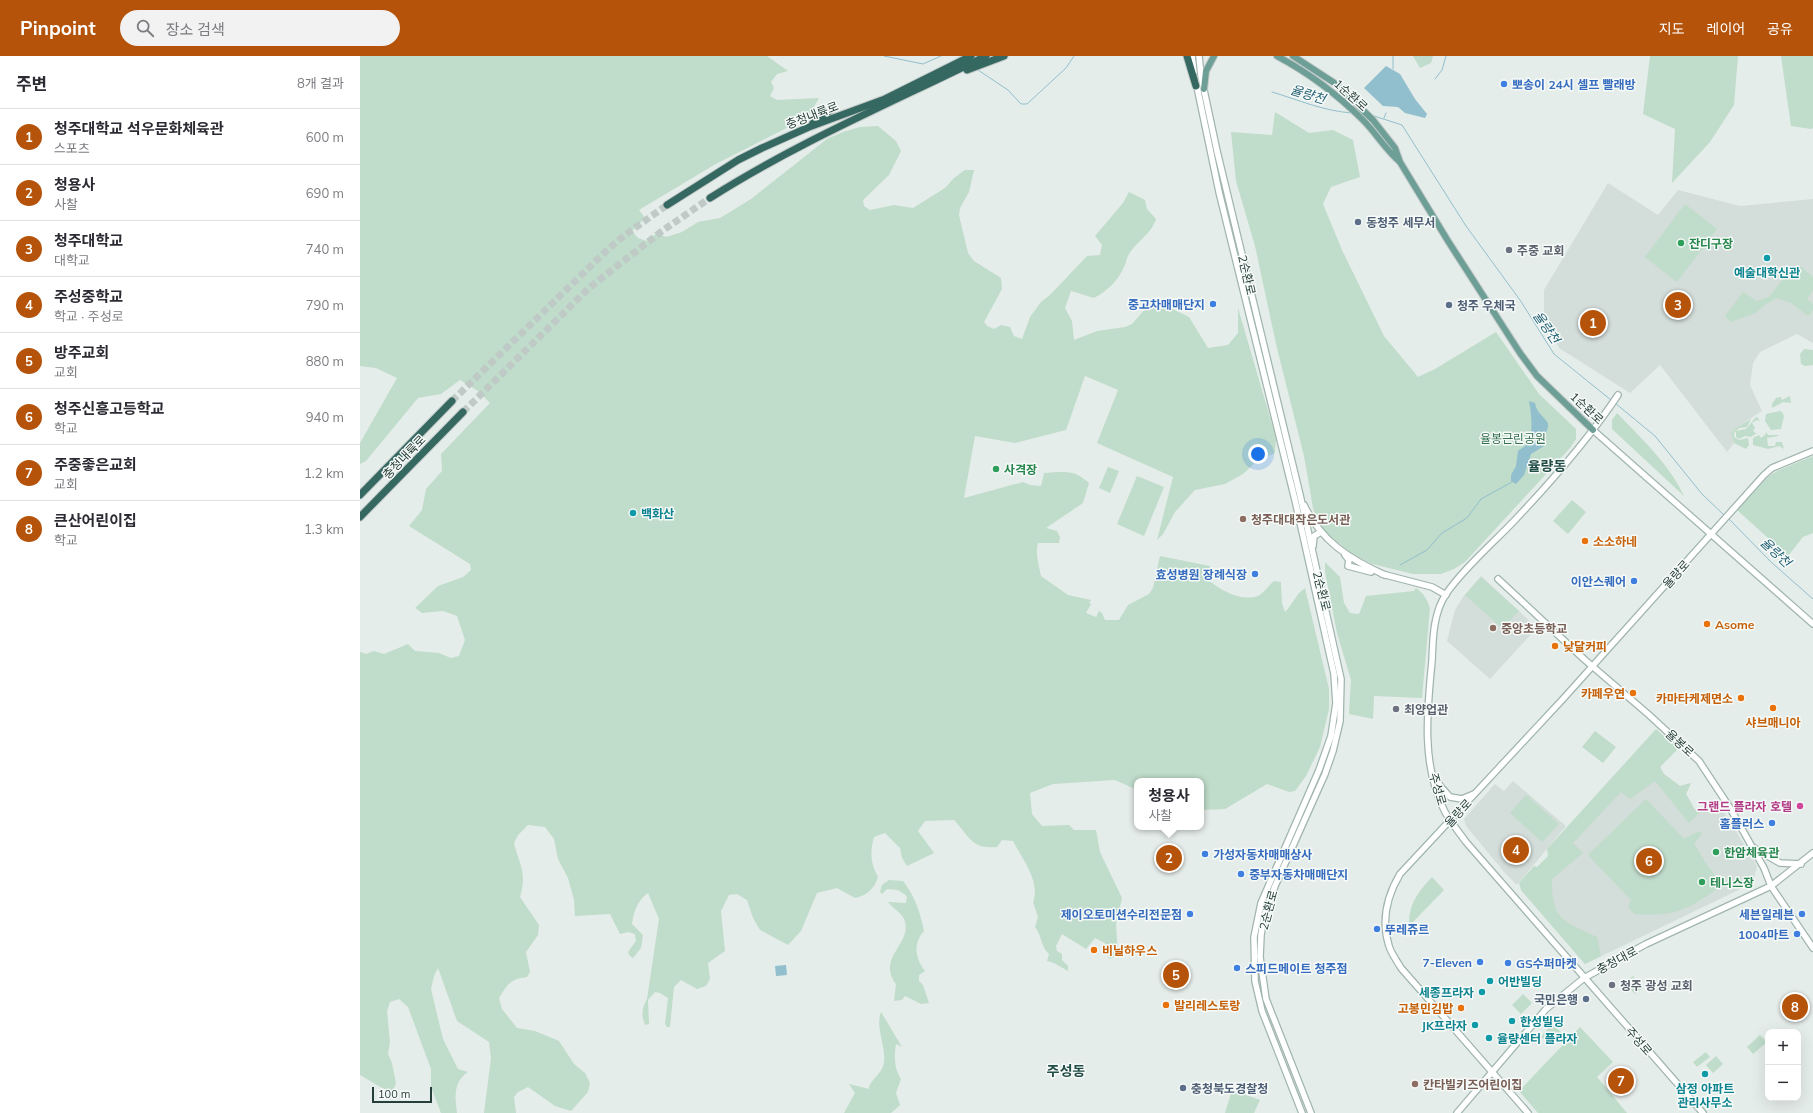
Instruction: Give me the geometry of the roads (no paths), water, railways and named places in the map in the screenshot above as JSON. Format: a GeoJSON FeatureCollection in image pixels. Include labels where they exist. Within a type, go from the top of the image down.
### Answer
{"type":"FeatureCollection","features":[{"type":"Feature","properties":{"kind":"highway","name":"충청내륙로"},"geometry":{"type":"LineString","coordinates":[[710,198],[751,172],[812,139],[926,82],[973,60],[986,56]]}},
{"type":"Feature","properties":{"kind":"highway"},"geometry":{"type":"LineString","coordinates":[[966,71],[973,60],[1004,56]]}},
{"type":"Feature","properties":{"kind":"highway"},"geometry":{"type":"LineString","coordinates":[[1187,56],[1196,86]]}},
{"type":"Feature","properties":{"kind":"highway","name":"충청내륙로"},"geometry":{"type":"LineString","coordinates":[[667,205],[738,160],[803,130],[926,82]]}},
{"type":"Feature","properties":{"kind":"highway"},"geometry":{"type":"LineString","coordinates":[[803,130],[831,110]]}},
{"type":"Feature","properties":{"kind":"highway","name":"충청내륙로"},"geometry":{"type":"LineString","coordinates":[[360,495],[452,401]]}},
{"type":"Feature","properties":{"kind":"highway","name":"충청내륙로"},"geometry":{"type":"LineString","coordinates":[[360,517],[463,412]]}},
{"type":"Feature","properties":{"kind":"main road"},"geometry":{"type":"LineString","coordinates":[[1204,89],[1206,71],[1214,56]]}},
{"type":"Feature","properties":{"kind":"main road","name":"1순환로"},"geometry":{"type":"LineString","coordinates":[[1277,56],[1317,80],[1349,106],[1370,128],[1389,153],[1400,162]]}},
{"type":"Feature","properties":{"kind":"main road","name":"1순환로"},"geometry":{"type":"LineString","coordinates":[[1293,56],[1331,81],[1363,109],[1380,129],[1395,148],[1400,162],[1448,241],[1520,353],[1537,376],[1593,430]]}},
{"type":"Feature","properties":{"kind":"street","name":"2순환로"},"geometry":{"type":"LineString","coordinates":[[1192,56],[1196,86],[1219,192],[1295,500],[1334,674],[1336,703],[1329,742],[1319,770],[1263,896],[1257,917],[1254,937],[1255,981],[1262,1011],[1302,1113]]}},
{"type":"Feature","properties":{"kind":"street","name":"2순환로"},"geometry":{"type":"LineString","coordinates":[[1199,56],[1204,89],[1300,495],[1339,667],[1341,686],[1340,721],[1337,740],[1325,774],[1266,907],[1260,957],[1266,999],[1310,1113]]}},
{"type":"Feature","properties":{"kind":"street","name":"주성로"},"geometry":{"type":"LineString","coordinates":[[1618,396],[1593,430],[1520,516],[1446,594],[1435,618],[1426,716],[1427,741],[1433,774],[1445,811],[1466,842],[1703,1113]]}},
{"type":"Feature","properties":{"kind":"street","name":"1순환로"},"geometry":{"type":"LineString","coordinates":[[1593,430],[1813,624]]}},
{"type":"Feature","properties":{"kind":"street","name":"율량로"},"geometry":{"type":"LineString","coordinates":[[1528,1113],[1401,968],[1389,947],[1386,931],[1386,913],[1390,894],[1398,878],[1476,794],[1764,475],[1772,468],[1813,451]]}},
{"type":"Feature","properties":{"kind":"street"},"geometry":{"type":"LineString","coordinates":[[1300,495],[1321,532],[1349,560],[1348,566],[1432,587],[1446,594]]}},
{"type":"Feature","properties":{"kind":"street"},"geometry":{"type":"LineString","coordinates":[[1312,550],[1314,536],[1321,532]]}},
{"type":"Feature","properties":{"kind":"street"},"geometry":{"type":"LineString","coordinates":[[1345,555],[1385,575]]}},
{"type":"Feature","properties":{"kind":"street","name":"율봉로"},"geometry":{"type":"LineString","coordinates":[[1498,579],[1592,666],[1699,761],[1764,868],[1771,886],[1813,948]]}},
{"type":"Feature","properties":{"kind":"street"},"geometry":{"type":"LineString","coordinates":[[1433,774],[1440,787],[1450,797],[1462,799],[1476,794]]}},
{"type":"Feature","properties":{"kind":"street"},"geometry":{"type":"LineString","coordinates":[[1751,846],[1760,853],[1780,863],[1802,864]]}},
{"type":"Feature","properties":{"kind":"street","name":"충청대로"},"geometry":{"type":"LineString","coordinates":[[1457,1112],[1546,1009],[1584,978],[1646,944],[1771,886],[1802,864],[1813,853]]}},
{"type":"Feature","properties":{"kind":"water"},"geometry":{"type":"Polygon","coordinates":[[[1386,66],[1400,74],[1415,99],[1427,114],[1425,118],[1405,113],[1398,107],[1383,106],[1364,88],[1386,66]]]}},
{"type":"Feature","properties":{"kind":"water"},"geometry":{"type":"Polygon","coordinates":[[[1529,401],[1535,403],[1537,410],[1547,422],[1548,427],[1544,439],[1544,446],[1531,454],[1524,475],[1516,484],[1511,481],[1511,475],[1516,466],[1518,451],[1526,446],[1531,433],[1532,422],[1529,401]]]}},
{"type":"Feature","properties":{"kind":"water"},"geometry":{"type":"Polygon","coordinates":[[[786,965],[787,975],[776,976],[775,966],[786,965]]]}},
{"type":"Feature","properties":{"kind":"waterway","name":"율량천"},"geometry":{"type":"LineString","coordinates":[[884,56],[923,64],[941,56]]}},
{"type":"Feature","properties":{"kind":"waterway","name":"율량천"},"geometry":{"type":"LineString","coordinates":[[978,70],[1008,90],[1021,104],[1027,104],[1066,68],[1074,56]]}},
{"type":"Feature","properties":{"kind":"waterway"},"geometry":{"type":"LineString","coordinates":[[1393,56],[1393,69]]}},
{"type":"Feature","properties":{"kind":"waterway"},"geometry":{"type":"LineString","coordinates":[[1435,79],[1442,70],[1446,56]]}},
{"type":"Feature","properties":{"kind":"waterway","name":"율량천"},"geometry":{"type":"LineString","coordinates":[[1272,92],[1321,108],[1352,113]]}},
{"type":"Feature","properties":{"kind":"waterway","name":"율량천"},"geometry":{"type":"LineString","coordinates":[[1384,118],[1386,113]]}},
{"type":"Feature","properties":{"kind":"waterway","name":"율량천"},"geometry":{"type":"LineString","coordinates":[[1371,115],[1402,125],[1466,226],[1520,300],[1554,354],[1611,400]]}},
{"type":"Feature","properties":{"kind":"waterway","name":"율량천"},"geometry":{"type":"LineString","coordinates":[[1615,403],[1655,436],[1702,494],[1724,515]]}},
{"type":"Feature","properties":{"kind":"waterway"},"geometry":{"type":"LineString","coordinates":[[1400,565],[1427,550],[1442,533],[1467,518],[1481,499],[1512,482]]}},
{"type":"Feature","properties":{"kind":"waterway","name":"율량천"},"geometry":{"type":"LineString","coordinates":[[1728,518],[1771,562],[1813,599]]}},
{"type":"Feature","properties":{"kind":"tunnel"},"geometry":{"type":"LineString","coordinates":[[463,412],[589,288],[662,231],[710,198]]}},
{"type":"Feature","properties":{"kind":"tunnel"},"geometry":{"type":"LineString","coordinates":[[452,401],[606,251],[625,235],[667,205]]}},
{"type":"Feature","properties":{"kind":"place","name":"뽀송이 24시 셀프 빨래방"},"geometry":{"type":"Point","coordinates":[1504,84]}},
{"type":"Feature","properties":{"kind":"place","name":"동청주 세무서"},"geometry":{"type":"Point","coordinates":[1358,222]}},
{"type":"Feature","properties":{"kind":"place","name":"잔디구장"},"geometry":{"type":"Point","coordinates":[1681,243]}},
{"type":"Feature","properties":{"kind":"place","name":"주중 교회"},"geometry":{"type":"Point","coordinates":[1509,250]}},
{"type":"Feature","properties":{"kind":"place","name":"예술대학신관"},"geometry":{"type":"Point","coordinates":[1767,258]}},
{"type":"Feature","properties":{"kind":"place","name":"중고차매매단지"},"geometry":{"type":"Point","coordinates":[1213,304]}},
{"type":"Feature","properties":{"kind":"place","name":"청주 우체국"},"geometry":{"type":"Point","coordinates":[1449,305]}},
{"type":"Feature","properties":{"kind":"place","name":"청주대학교"},"geometry":{"type":"Point","coordinates":[1678,305]}},
{"type":"Feature","properties":{"kind":"place","name":"청주대학교 석우문화체육관"},"geometry":{"type":"Point","coordinates":[1593,323]}},
{"type":"Feature","properties":{"kind":"place","name":"사격장"},"geometry":{"type":"Point","coordinates":[996,469]}},
{"type":"Feature","properties":{"kind":"place","name":"백화산"},"geometry":{"type":"Point","coordinates":[633,513]}},
{"type":"Feature","properties":{"kind":"place","name":"청주대대작은도서관"},"geometry":{"type":"Point","coordinates":[1243,519]}},
{"type":"Feature","properties":{"kind":"place","name":"소소하네"},"geometry":{"type":"Point","coordinates":[1585,541]}},
{"type":"Feature","properties":{"kind":"place","name":"효성병원 장례식장"},"geometry":{"type":"Point","coordinates":[1255,574]}},
{"type":"Feature","properties":{"kind":"place","name":"이안스퀘어"},"geometry":{"type":"Point","coordinates":[1634,581]}},
{"type":"Feature","properties":{"kind":"place","name":"Asome"},"geometry":{"type":"Point","coordinates":[1707,624]}},
{"type":"Feature","properties":{"kind":"place","name":"중앙초등학교"},"geometry":{"type":"Point","coordinates":[1493,628]}},
{"type":"Feature","properties":{"kind":"place","name":"낮달커피"},"geometry":{"type":"Point","coordinates":[1555,646]}},
{"type":"Feature","properties":{"kind":"place","name":"카페우연"},"geometry":{"type":"Point","coordinates":[1633,693]}},
{"type":"Feature","properties":{"kind":"place","name":"카마타케제면소"},"geometry":{"type":"Point","coordinates":[1741,698]}},
{"type":"Feature","properties":{"kind":"place","name":"샤브매니아"},"geometry":{"type":"Point","coordinates":[1773,708]}},
{"type":"Feature","properties":{"kind":"place","name":"최양업관"},"geometry":{"type":"Point","coordinates":[1396,709]}},
{"type":"Feature","properties":{"kind":"place","name":"그랜드 플라자 호텔"},"geometry":{"type":"Point","coordinates":[1800,806]}},
{"type":"Feature","properties":{"kind":"place","name":"홈플러스"},"geometry":{"type":"Point","coordinates":[1772,823]}},
{"type":"Feature","properties":{"kind":"place","name":"주성중학교"},"geometry":{"type":"Point","coordinates":[1516,850]}},
{"type":"Feature","properties":{"kind":"place","name":"한암체육관"},"geometry":{"type":"Point","coordinates":[1716,852]}},
{"type":"Feature","properties":{"kind":"place","name":"가성자동차매매상사"},"geometry":{"type":"Point","coordinates":[1205,854]}},
{"type":"Feature","properties":{"kind":"place","name":"청용사"},"geometry":{"type":"Point","coordinates":[1169,858]}},
{"type":"Feature","properties":{"kind":"place","name":"청주신흥고등학교"},"geometry":{"type":"Point","coordinates":[1649,861]}},
{"type":"Feature","properties":{"kind":"place","name":"중부자동차매매단지"},"geometry":{"type":"Point","coordinates":[1241,874]}},
{"type":"Feature","properties":{"kind":"place","name":"테니스장"},"geometry":{"type":"Point","coordinates":[1702,882]}},
{"type":"Feature","properties":{"kind":"place","name":"제이오토미션수리전문점"},"geometry":{"type":"Point","coordinates":[1190,914]}},
{"type":"Feature","properties":{"kind":"place","name":"세븐일레븐"},"geometry":{"type":"Point","coordinates":[1802,914]}},
{"type":"Feature","properties":{"kind":"place","name":"뚜레쥬르"},"geometry":{"type":"Point","coordinates":[1377,929]}},
{"type":"Feature","properties":{"kind":"place","name":"1004마트"},"geometry":{"type":"Point","coordinates":[1797,934]}},
{"type":"Feature","properties":{"kind":"place","name":"비닐하우스"},"geometry":{"type":"Point","coordinates":[1094,950]}},
{"type":"Feature","properties":{"kind":"place","name":"7-Eleven"},"geometry":{"type":"Point","coordinates":[1480,962]}},
{"type":"Feature","properties":{"kind":"place","name":"GS수퍼마켓"},"geometry":{"type":"Point","coordinates":[1508,963]}},
{"type":"Feature","properties":{"kind":"place","name":"스피드메이트 청주점"},"geometry":{"type":"Point","coordinates":[1237,968]}},
{"type":"Feature","properties":{"kind":"place","name":"방주교회"},"geometry":{"type":"Point","coordinates":[1176,975]}},
{"type":"Feature","properties":{"kind":"place","name":"어반빌딩"},"geometry":{"type":"Point","coordinates":[1490,981]}},
{"type":"Feature","properties":{"kind":"place","name":"청주 광성 교회"},"geometry":{"type":"Point","coordinates":[1612,985]}},
{"type":"Feature","properties":{"kind":"place","name":"세종프라자"},"geometry":{"type":"Point","coordinates":[1482,992]}},
{"type":"Feature","properties":{"kind":"place","name":"국민은행"},"geometry":{"type":"Point","coordinates":[1586,999]}},
{"type":"Feature","properties":{"kind":"place","name":"발리레스토랑"},"geometry":{"type":"Point","coordinates":[1166,1005]}},
{"type":"Feature","properties":{"kind":"place","name":"큰산어린이집"},"geometry":{"type":"Point","coordinates":[1795,1007]}},
{"type":"Feature","properties":{"kind":"place","name":"고봉민김밥"},"geometry":{"type":"Point","coordinates":[1461,1008]}},
{"type":"Feature","properties":{"kind":"place","name":"한성빌딩"},"geometry":{"type":"Point","coordinates":[1512,1021]}},
{"type":"Feature","properties":{"kind":"place","name":"JK프라자"},"geometry":{"type":"Point","coordinates":[1475,1025]}},
{"type":"Feature","properties":{"kind":"place","name":"율량센터 플라자"},"geometry":{"type":"Point","coordinates":[1489,1038]}},
{"type":"Feature","properties":{"kind":"place","name":"삼정 아파트 관리사무소"},"geometry":{"type":"Point","coordinates":[1705,1074]}},
{"type":"Feature","properties":{"kind":"place","name":"주중좋은교회"},"geometry":{"type":"Point","coordinates":[1621,1081]}},
{"type":"Feature","properties":{"kind":"place","name":"칸타빌키즈어린이집"},"geometry":{"type":"Point","coordinates":[1415,1084]}},
{"type":"Feature","properties":{"kind":"place","name":"충청북도경찰청"},"geometry":{"type":"Point","coordinates":[1183,1088]}},
{"type":"Feature","properties":{"kind":"district","name":"율량동"},"geometry":{"type":"Point","coordinates":[1547,466]}},
{"type":"Feature","properties":{"kind":"district","name":"주성동"},"geometry":{"type":"Point","coordinates":[1066,1071]}},
{"type":"Feature","properties":{"kind":"park label","name":"율봉근린공원"},"geometry":{"type":"Point","coordinates":[1513,438]}}]}
